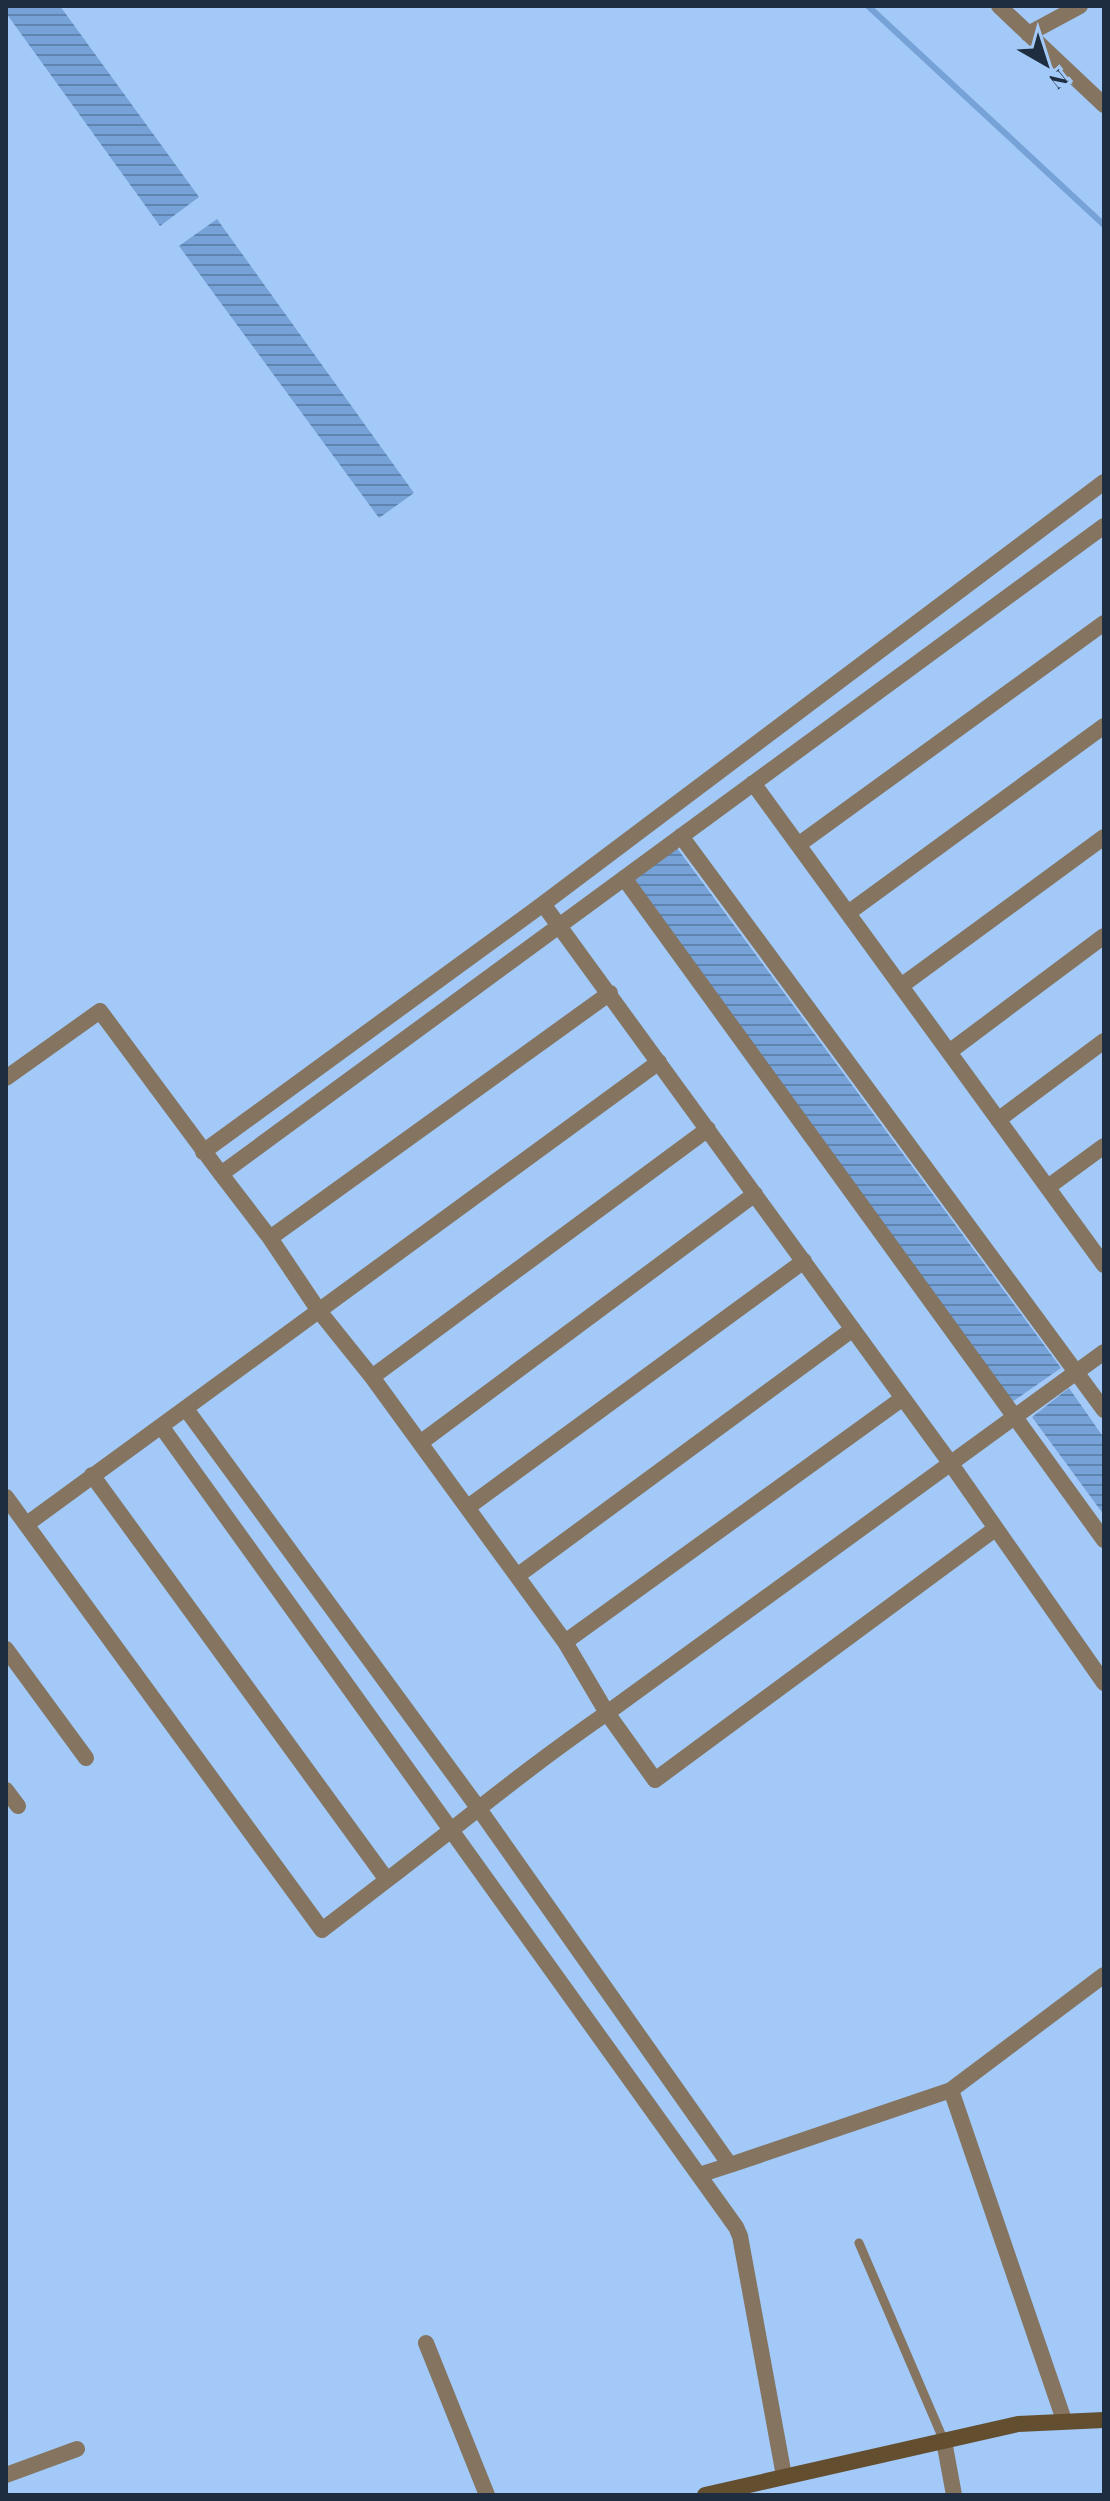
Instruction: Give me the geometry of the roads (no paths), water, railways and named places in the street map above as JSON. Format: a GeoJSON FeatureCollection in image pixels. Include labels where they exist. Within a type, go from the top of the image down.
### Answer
{"type":"FeatureCollection","features":[{"type":"Feature","properties":{"kind":"street"},"geometry":{"type":"LineString","coordinates":[[999,6],[1028,34],[1098,89],[1104,105]]}},
{"type":"Feature","properties":{"kind":"street"},"geometry":{"type":"LineString","coordinates":[[1028,34],[1080,6]]}},
{"type":"Feature","properties":{"kind":"street"},"geometry":{"type":"LineString","coordinates":[[203,1152],[543,904],[1104,482]]}},
{"type":"Feature","properties":{"kind":"street"},"geometry":{"type":"LineString","coordinates":[[221,1174],[1104,526]]}},
{"type":"Feature","properties":{"kind":"street"},"geometry":{"type":"LineString","coordinates":[[798,845],[1104,623]]}},
{"type":"Feature","properties":{"kind":"street"},"geometry":{"type":"LineString","coordinates":[[848,913],[1104,726]]}},
{"type":"Feature","properties":{"kind":"street"},"geometry":{"type":"LineString","coordinates":[[753,783],[998,1120],[1102,1257]]}},
{"type":"Feature","properties":{"kind":"street"},"geometry":{"type":"LineString","coordinates":[[681,836],[1104,1410]]}},
{"type":"Feature","properties":{"kind":"street"},"geometry":{"type":"LineString","coordinates":[[901,986],[1104,837]]}},
{"type":"Feature","properties":{"kind":"street"},"geometry":{"type":"LineString","coordinates":[[624,878],[1104,1540]]}},
{"type":"Feature","properties":{"kind":"street"},"geometry":{"type":"LineString","coordinates":[[543,904],[951,1464],[1104,1683]]}},
{"type":"Feature","properties":{"kind":"street"},"geometry":{"type":"LineString","coordinates":[[949,1052],[1104,936]]}},
{"type":"Feature","properties":{"kind":"street"},"geometry":{"type":"LineString","coordinates":[[270,1238],[610,993]]}},
{"type":"Feature","properties":{"kind":"street"},"geometry":{"type":"LineString","coordinates":[[6,1078],[100,1011],[270,1238],[319,1311],[468,1507],[565,1642],[607,1713],[655,1780],[995,1529]]}},
{"type":"Feature","properties":{"kind":"street"},"geometry":{"type":"LineString","coordinates":[[998,1120],[1104,1041]]}},
{"type":"Feature","properties":{"kind":"street"},"geometry":{"type":"LineString","coordinates":[[1059,1076],[1104,1048]]}},
{"type":"Feature","properties":{"kind":"street"},"geometry":{"type":"LineString","coordinates":[[27,1524],[659,1062]]}},
{"type":"Feature","properties":{"kind":"street"},"geometry":{"type":"LineString","coordinates":[[372,1377],[708,1129]]}},
{"type":"Feature","properties":{"kind":"street"},"geometry":{"type":"LineString","coordinates":[[1048,1187],[1104,1146]]}},
{"type":"Feature","properties":{"kind":"street"},"geometry":{"type":"LineString","coordinates":[[420,1443],[755,1194]]}},
{"type":"Feature","properties":{"kind":"street"},"geometry":{"type":"LineString","coordinates":[[468,1507],[804,1261]]}},
{"type":"Feature","properties":{"kind":"street"},"geometry":{"type":"LineString","coordinates":[[517,1576],[853,1329]]}},
{"type":"Feature","properties":{"kind":"street"},"geometry":{"type":"LineString","coordinates":[[6,1497],[322,1930],[453,1830],[538,1760],[1104,1352]]}},
{"type":"Feature","properties":{"kind":"street"},"geometry":{"type":"LineString","coordinates":[[565,1642],[903,1398]]}},
{"type":"Feature","properties":{"kind":"street"},"geometry":{"type":"LineString","coordinates":[[186,1409],[479,1809],[730,2165]]}},
{"type":"Feature","properties":{"kind":"street"},"geometry":{"type":"LineString","coordinates":[[161,1426],[453,1830],[740,2236],[784,2476]]}},
{"type":"Feature","properties":{"kind":"street"},"geometry":{"type":"LineString","coordinates":[[92,1475],[387,1880]]}},
{"type":"Feature","properties":{"kind":"street"},"geometry":{"type":"LineString","coordinates":[[6,1649],[86,1758]]}},
{"type":"Feature","properties":{"kind":"street"},"geometry":{"type":"LineString","coordinates":[[6,1790],[18,1806]]}},
{"type":"Feature","properties":{"kind":"street"},"geometry":{"type":"LineString","coordinates":[[699,2175],[951,2090],[1104,1975]]}},
{"type":"Feature","properties":{"kind":"street"},"geometry":{"type":"LineString","coordinates":[[951,2090],[1064,2420]]}},
{"type":"Feature","properties":{"kind":"street"},"geometry":{"type":"LineString","coordinates":[[426,2343],[487,2495]]}},
{"type":"Feature","properties":{"kind":"street"},"geometry":{"type":"LineString","coordinates":[[705,2495],[1018,2424],[1104,2420]]}},
{"type":"Feature","properties":{"kind":"street"},"geometry":{"type":"LineString","coordinates":[[944,2441],[954,2495]]}},
{"type":"Feature","properties":{"kind":"street"},"geometry":{"type":"LineString","coordinates":[[6,2475],[77,2449]]}},
{"type":"Feature","properties":{"kind":"lane"},"geometry":{"type":"LineString","coordinates":[[859,2243],[944,2441]]}},
{"type":"Feature","properties":{"kind":"water"},"geometry":{"type":"Polygon","coordinates":[[[10,6],[60,6],[199,197],[160,226],[6,13],[10,6]]]}},
{"type":"Feature","properties":{"kind":"water"},"geometry":{"type":"Polygon","coordinates":[[[217,219],[414,493],[379,518],[179,246],[217,219]]]}},
{"type":"Feature","properties":{"kind":"water"},"geometry":{"type":"Polygon","coordinates":[[[677,848],[1061,1368],[1012,1402],[634,879],[677,848]]]}},
{"type":"Feature","properties":{"kind":"water"},"geometry":{"type":"Polygon","coordinates":[[[1069,1388],[1104,1438],[1104,1515],[1032,1417],[1069,1388]]]}},
{"type":"Feature","properties":{"kind":"waterway"},"geometry":{"type":"LineString","coordinates":[[868,6],[1104,225]]}}]}
